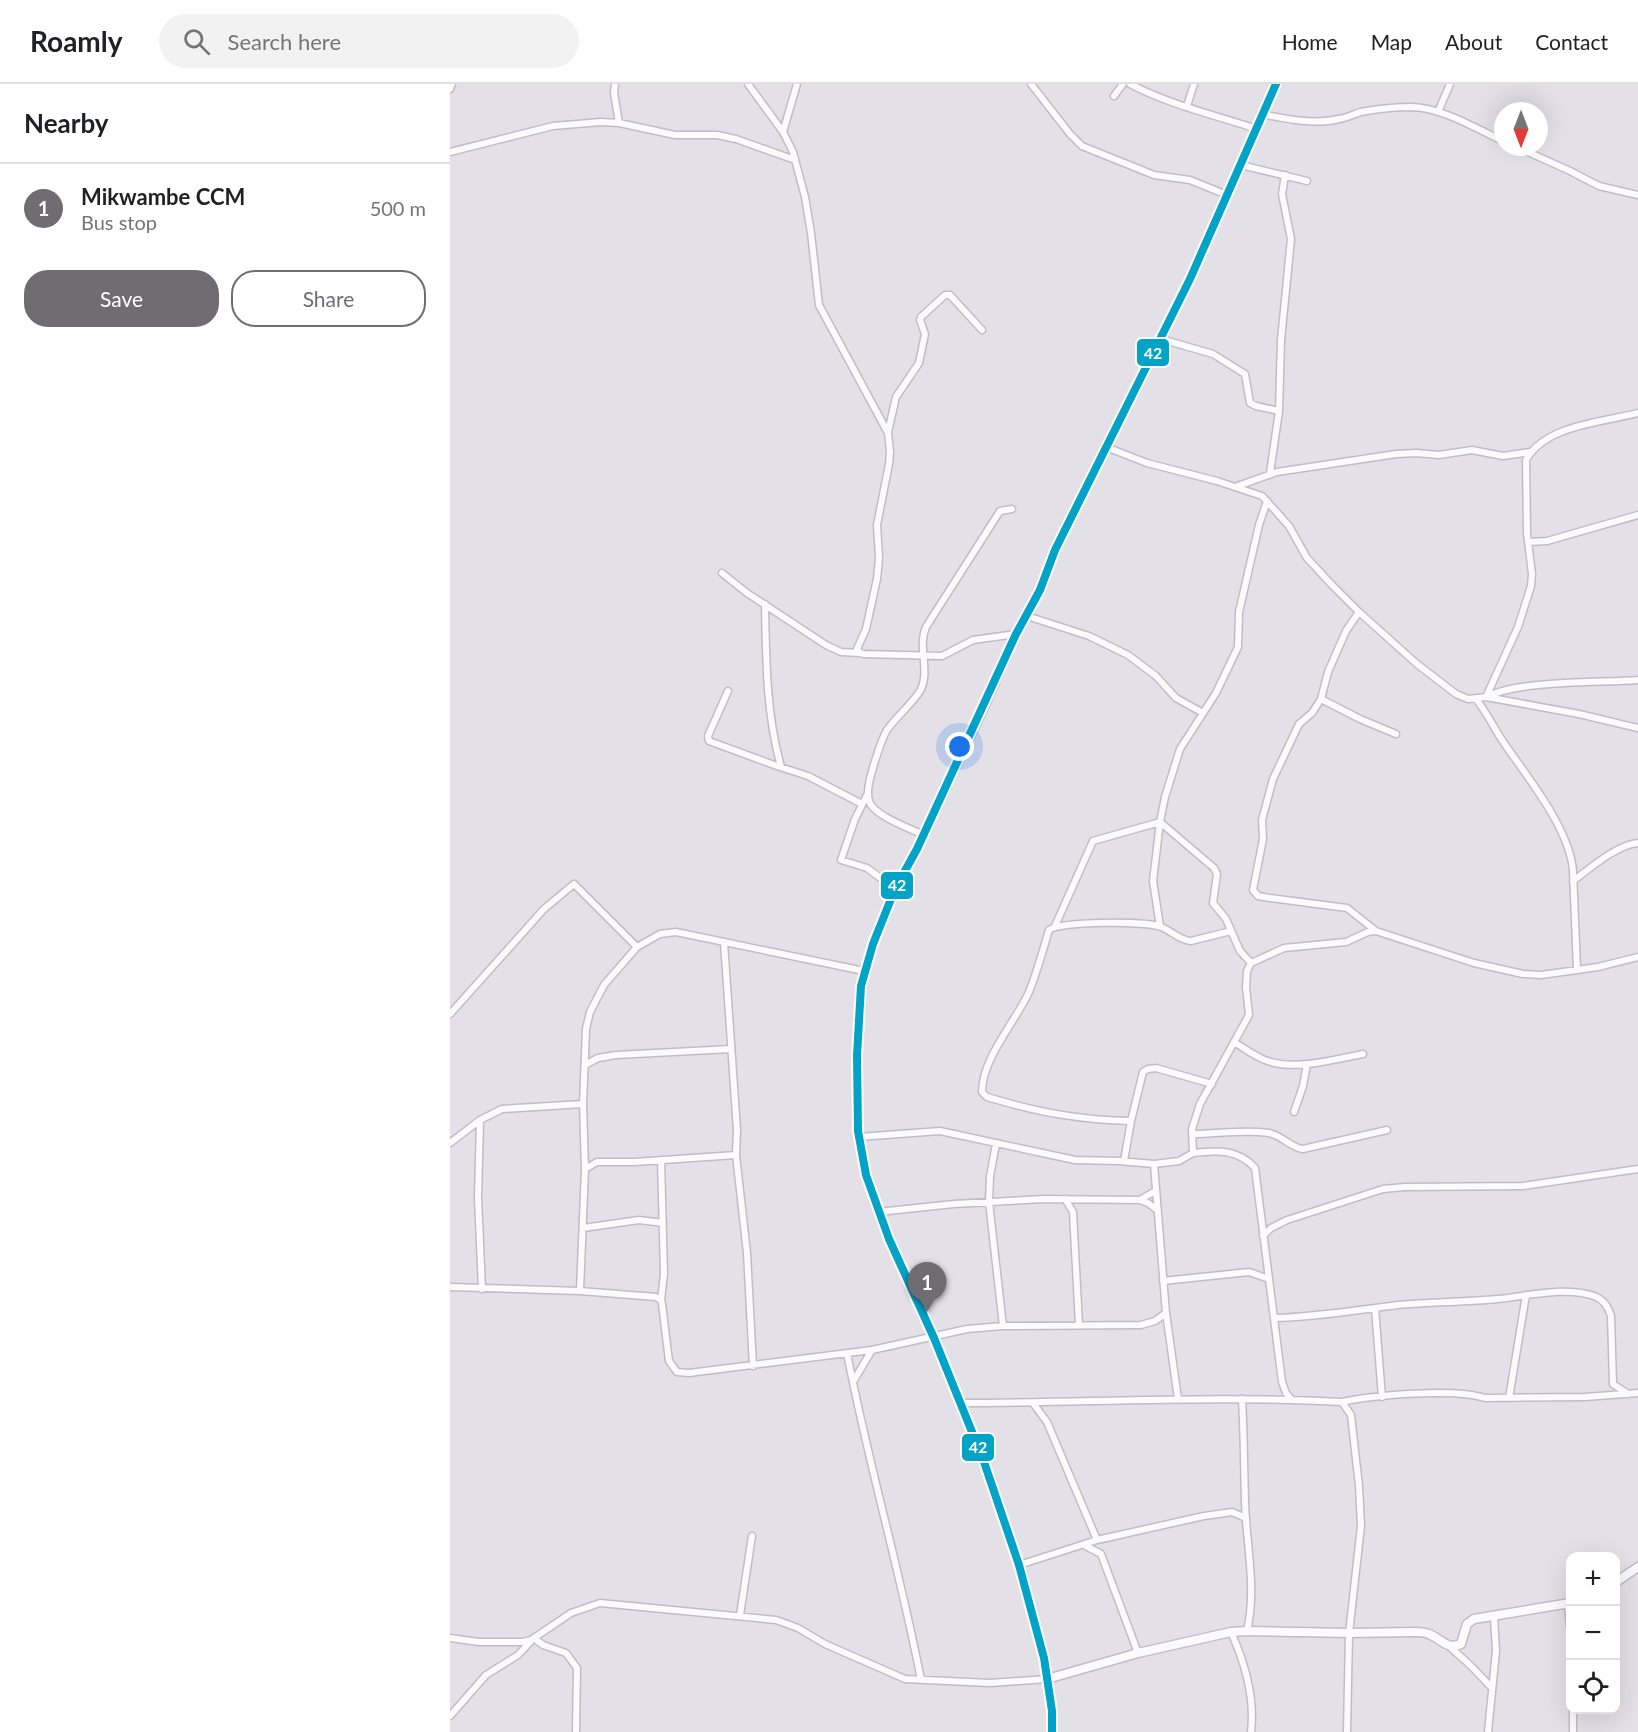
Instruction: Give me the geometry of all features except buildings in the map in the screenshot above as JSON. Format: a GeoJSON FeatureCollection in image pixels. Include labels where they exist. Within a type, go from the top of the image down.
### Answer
{"type":"FeatureCollection","features":[{"type":"Feature","properties":{"kind":"main road"},"geometry":{"type":"LineString","coordinates":[[1052,1732],[1052,1711],[1044,1658],[1019,1565],[983,1459],[878,1212],[866,1175],[859,1137],[858,1021],[864,971],[895,889],[984,708],[1055,550],[1161,339],[1276,84]]}},
{"type":"Feature","properties":{"kind":"main road"},"geometry":{"type":"LineString","coordinates":[[1620,1579],[1638,1568]]}},
{"type":"Feature","properties":{"kind":"main road"},"geometry":{"type":"LineString","coordinates":[[1047,1678],[1138,1653],[1247,1630],[1426,1633],[1449,1646],[1461,1644],[1467,1624],[1474,1619],[1566,1604]]}},
{"type":"Feature","properties":{"kind":"street"},"geometry":{"type":"LineString","coordinates":[[450,89],[452,84]]}},
{"type":"Feature","properties":{"kind":"street"},"geometry":{"type":"LineString","coordinates":[[615,84],[619,123]]}},
{"type":"Feature","properties":{"kind":"street"},"geometry":{"type":"LineString","coordinates":[[748,84],[783,132],[794,152],[811,232],[819,305],[888,433]]}},
{"type":"Feature","properties":{"kind":"street"},"geometry":{"type":"LineString","coordinates":[[783,132],[797,84]]}},
{"type":"Feature","properties":{"kind":"street"},"geometry":{"type":"LineString","coordinates":[[1031,84],[1070,135],[1082,146],[1154,175],[1190,180],[1227,195]]}},
{"type":"Feature","properties":{"kind":"street"},"geometry":{"type":"LineString","coordinates":[[1114,96],[1122,84]]}},
{"type":"Feature","properties":{"kind":"street"},"geometry":{"type":"LineString","coordinates":[[1130,84],[1143,91],[1257,129]]}},
{"type":"Feature","properties":{"kind":"street"},"geometry":{"type":"LineString","coordinates":[[1187,106],[1194,84]]}},
{"type":"Feature","properties":{"kind":"street"},"geometry":{"type":"LineString","coordinates":[[1438,112],[1450,84]]}},
{"type":"Feature","properties":{"kind":"street"},"geometry":{"type":"LineString","coordinates":[[1261,114],[1291,120],[1328,120],[1360,112],[1412,107],[1438,112],[1494,137]]}},
{"type":"Feature","properties":{"kind":"street"},"geometry":{"type":"LineString","coordinates":[[450,152],[553,126],[601,122],[619,123],[675,135],[717,135],[795,160]]}},
{"type":"Feature","properties":{"kind":"street"},"geometry":{"type":"LineString","coordinates":[[1537,156],[1599,186],[1638,195]]}},
{"type":"Feature","properties":{"kind":"street"},"geometry":{"type":"LineString","coordinates":[[1241,165],[1308,181]]}},
{"type":"Feature","properties":{"kind":"street"},"geometry":{"type":"LineString","coordinates":[[1270,473],[1279,411],[1281,340],[1291,239],[1282,194],[1285,175]]}},
{"type":"Feature","properties":{"kind":"street"},"geometry":{"type":"LineString","coordinates":[[860,653],[858,645],[866,629],[877,579],[879,558],[877,520],[889,464],[888,433],[896,397],[919,363],[926,334],[921,317],[945,295],[950,295],[982,330]]}},
{"type":"Feature","properties":{"kind":"street"},"geometry":{"type":"LineString","coordinates":[[1161,339],[1213,354],[1245,374],[1253,405],[1279,411]]}},
{"type":"Feature","properties":{"kind":"street"},"geometry":{"type":"LineString","coordinates":[[1235,487],[1270,473],[1396,454],[1439,455],[1472,450],[1503,456],[1530,452],[1567,429],[1638,413]]}},
{"type":"Feature","properties":{"kind":"street"},"geometry":{"type":"LineString","coordinates":[[1106,447],[1147,463],[1260,495],[1289,526],[1307,558],[1359,612],[1417,664],[1456,694],[1476,699],[1497,691],[1518,688],[1638,680]]}},
{"type":"Feature","properties":{"kind":"street"},"geometry":{"type":"LineString","coordinates":[[1486,697],[1518,627],[1532,586],[1525,466],[1530,452]]}},
{"type":"Feature","properties":{"kind":"street"},"geometry":{"type":"LineString","coordinates":[[1161,926],[1154,886],[1160,822],[1165,797],[1180,749],[1216,693],[1238,648],[1239,612],[1259,525],[1267,501]]}},
{"type":"Feature","properties":{"kind":"street"},"geometry":{"type":"LineString","coordinates":[[895,889],[867,868],[842,860],[867,793],[884,736],[921,687],[925,674],[922,656],[926,627],[1000,511],[1012,509]]}},
{"type":"Feature","properties":{"kind":"street"},"geometry":{"type":"LineString","coordinates":[[1528,542],[1547,541],[1638,514]]}},
{"type":"Feature","properties":{"kind":"street"},"geometry":{"type":"LineString","coordinates":[[722,573],[747,593],[826,645],[841,652],[887,656],[942,656],[973,640],[1016,634]]}},
{"type":"Feature","properties":{"kind":"street"},"geometry":{"type":"LineString","coordinates":[[765,604],[767,688],[781,767]]}},
{"type":"Feature","properties":{"kind":"street"},"geometry":{"type":"LineString","coordinates":[[1359,612],[1346,632],[1328,672],[1321,699],[1312,713],[1299,724],[1273,779],[1262,820],[1263,839],[1253,890],[1258,896],[1347,908],[1376,931],[1506,972],[1541,975],[1638,957]]}},
{"type":"Feature","properties":{"kind":"street"},"geometry":{"type":"LineString","coordinates":[[1027,616],[1089,636],[1128,655],[1156,676],[1176,698],[1203,713]]}},
{"type":"Feature","properties":{"kind":"street"},"geometry":{"type":"LineString","coordinates":[[728,691],[708,736],[710,741],[808,776],[862,804]]}},
{"type":"Feature","properties":{"kind":"street"},"geometry":{"type":"LineString","coordinates":[[1486,697],[1579,714],[1638,728]]}},
{"type":"Feature","properties":{"kind":"street"},"geometry":{"type":"LineString","coordinates":[[1321,699],[1396,734]]}},
{"type":"Feature","properties":{"kind":"street"},"geometry":{"type":"LineString","coordinates":[[1476,699],[1555,819],[1571,857],[1577,969]]}},
{"type":"Feature","properties":{"kind":"street"},"geometry":{"type":"LineString","coordinates":[[867,793],[871,804],[878,811],[923,835]]}},
{"type":"Feature","properties":{"kind":"street"},"geometry":{"type":"LineString","coordinates":[[1131,1121],[1090,1120],[1060,1116],[987,1097],[982,1092],[983,1083],[997,1046],[1028,993],[1049,930],[1054,926],[1093,841],[1160,822]]}},
{"type":"Feature","properties":{"kind":"street"},"geometry":{"type":"LineString","coordinates":[[1160,822],[1216,871],[1213,903],[1226,919],[1240,951],[1251,963]]}},
{"type":"Feature","properties":{"kind":"street"},"geometry":{"type":"LineString","coordinates":[[1573,881],[1605,858],[1631,844],[1638,843]]}},
{"type":"Feature","properties":{"kind":"street"},"geometry":{"type":"LineString","coordinates":[[450,1014],[544,909],[574,884],[637,948]]}},
{"type":"Feature","properties":{"kind":"street"},"geometry":{"type":"LineString","coordinates":[[1054,926],[1094,923],[1161,926],[1187,941],[1202,940],[1231,931]]}},
{"type":"Feature","properties":{"kind":"street"},"geometry":{"type":"LineString","coordinates":[[1193,1153],[1192,1134],[1200,1104],[1249,1016],[1246,987],[1247,970],[1251,963],[1284,948],[1346,942],[1368,932],[1376,931]]}},
{"type":"Feature","properties":{"kind":"street"},"geometry":{"type":"LineString","coordinates":[[580,1291],[585,1169],[583,1104],[586,1029],[590,1012],[604,986],[637,948],[660,934],[676,932],[864,971]]}},
{"type":"Feature","properties":{"kind":"street"},"geometry":{"type":"LineString","coordinates":[[724,942],[737,1130],[736,1155],[747,1253],[753,1366]]}},
{"type":"Feature","properties":{"kind":"street"},"geometry":{"type":"LineString","coordinates":[[1234,1042],[1273,1063],[1307,1064],[1363,1054]]}},
{"type":"Feature","properties":{"kind":"street"},"geometry":{"type":"LineString","coordinates":[[585,1065],[598,1058],[616,1055],[731,1049]]}},
{"type":"Feature","properties":{"kind":"street"},"geometry":{"type":"LineString","coordinates":[[1294,1113],[1304,1086],[1307,1064]]}},
{"type":"Feature","properties":{"kind":"street"},"geometry":{"type":"LineString","coordinates":[[1124,1161],[1143,1072],[1148,1069],[1162,1069],[1212,1084]]}},
{"type":"Feature","properties":{"kind":"street"},"geometry":{"type":"LineString","coordinates":[[450,1143],[480,1120],[502,1109],[583,1104]]}},
{"type":"Feature","properties":{"kind":"street"},"geometry":{"type":"LineString","coordinates":[[480,1120],[478,1198],[482,1288]]}},
{"type":"Feature","properties":{"kind":"street"},"geometry":{"type":"LineString","coordinates":[[1192,1134],[1233,1131],[1266,1133],[1280,1136],[1297,1148],[1303,1149],[1387,1130]]}},
{"type":"Feature","properties":{"kind":"street"},"geometry":{"type":"LineString","coordinates":[[859,1137],[940,1131],[1075,1160],[1154,1164],[1179,1161],[1193,1153],[1228,1151],[1250,1162],[1255,1168],[1282,1382],[1286,1394],[1291,1399]]}},
{"type":"Feature","properties":{"kind":"street"},"geometry":{"type":"LineString","coordinates":[[996,1144],[990,1176],[989,1202],[1003,1326]]}},
{"type":"Feature","properties":{"kind":"street"},"geometry":{"type":"LineString","coordinates":[[585,1153],[597,1162]]}},
{"type":"Feature","properties":{"kind":"street"},"geometry":{"type":"LineString","coordinates":[[585,1169],[597,1162],[736,1155]]}},
{"type":"Feature","properties":{"kind":"street"},"geometry":{"type":"LineString","coordinates":[[662,1160],[664,1274],[661,1300],[669,1361],[677,1372],[710,1371],[872,1350],[967,1329],[1003,1326],[1141,1325],[1155,1321],[1166,1313]]}},
{"type":"Feature","properties":{"kind":"street"},"geometry":{"type":"LineString","coordinates":[[1154,1164],[1166,1313],[1178,1399]]}},
{"type":"Feature","properties":{"kind":"street"},"geometry":{"type":"LineString","coordinates":[[1263,1236],[1271,1228],[1287,1220],[1383,1189],[1523,1186],[1638,1168]]}},
{"type":"Feature","properties":{"kind":"street"},"geometry":{"type":"LineString","coordinates":[[1140,1200],[1155,1191]]}},
{"type":"Feature","properties":{"kind":"street"},"geometry":{"type":"LineString","coordinates":[[878,1212],[989,1202],[1065,1199],[1140,1200],[1157,1210]]}},
{"type":"Feature","properties":{"kind":"street"},"geometry":{"type":"LineString","coordinates":[[1065,1199],[1073,1212],[1079,1325]]}},
{"type":"Feature","properties":{"kind":"street"},"geometry":{"type":"LineString","coordinates":[[583,1228],[639,1220],[663,1222]]}},
{"type":"Feature","properties":{"kind":"street"},"geometry":{"type":"LineString","coordinates":[[1255,1273],[1266,1259]]}},
{"type":"Feature","properties":{"kind":"street"},"geometry":{"type":"LineString","coordinates":[[1163,1281],[1255,1273],[1269,1279]]}},
{"type":"Feature","properties":{"kind":"street"},"geometry":{"type":"LineString","coordinates":[[450,1287],[580,1291],[642,1295],[661,1300]]}},
{"type":"Feature","properties":{"kind":"street"},"geometry":{"type":"LineString","coordinates":[[1275,1318],[1572,1292],[1595,1297],[1606,1304],[1611,1316],[1613,1384],[1628,1394]]}},
{"type":"Feature","properties":{"kind":"street"},"geometry":{"type":"LineString","coordinates":[[1509,1398],[1526,1295]]}},
{"type":"Feature","properties":{"kind":"street"},"geometry":{"type":"LineString","coordinates":[[1375,1308],[1382,1397]]}},
{"type":"Feature","properties":{"kind":"street"},"geometry":{"type":"LineString","coordinates":[[853,1382],[872,1350]]}},
{"type":"Feature","properties":{"kind":"street"},"geometry":{"type":"LineString","coordinates":[[847,1353],[921,1680]]}},
{"type":"Feature","properties":{"kind":"street"},"geometry":{"type":"LineString","coordinates":[[959,1403],[1178,1399],[1291,1399],[1342,1402],[1364,1398],[1455,1394],[1509,1398],[1585,1397],[1638,1393]]}},
{"type":"Feature","properties":{"kind":"street"},"geometry":{"type":"LineString","coordinates":[[1242,1399],[1251,1609],[1247,1630]]}},
{"type":"Feature","properties":{"kind":"street"},"geometry":{"type":"LineString","coordinates":[[1342,1402],[1351,1416],[1361,1526],[1349,1633],[1347,1732]]}},
{"type":"Feature","properties":{"kind":"street"},"geometry":{"type":"LineString","coordinates":[[1033,1403],[1047,1422],[1097,1540]]}},
{"type":"Feature","properties":{"kind":"street"},"geometry":{"type":"LineString","coordinates":[[1019,1565],[1097,1540],[1232,1512],[1245,1502]]}},
{"type":"Feature","properties":{"kind":"street"},"geometry":{"type":"LineString","coordinates":[[1232,1512],[1246,1518]]}},
{"type":"Feature","properties":{"kind":"street"},"geometry":{"type":"LineString","coordinates":[[740,1615],[752,1536]]}},
{"type":"Feature","properties":{"kind":"street"},"geometry":{"type":"LineString","coordinates":[[1084,1545],[1101,1554],[1138,1653]]}},
{"type":"Feature","properties":{"kind":"street"},"geometry":{"type":"LineString","coordinates":[[450,1716],[486,1675],[518,1655],[533,1640],[571,1613],[600,1603],[653,1610],[740,1615],[776,1620],[798,1628],[825,1644],[905,1679],[990,1683],[1047,1678]]}},
{"type":"Feature","properties":{"kind":"street"},"geometry":{"type":"LineString","coordinates":[[1488,1732],[1496,1641],[1494,1616]]}},
{"type":"Feature","properties":{"kind":"street"},"geometry":{"type":"LineString","coordinates":[[1231,1632],[1239,1651],[1251,1698],[1253,1717],[1251,1732]]}},
{"type":"Feature","properties":{"kind":"street"},"geometry":{"type":"LineString","coordinates":[[450,1638],[479,1642],[533,1640],[566,1653],[578,1668],[576,1732]]}},
{"type":"Feature","properties":{"kind":"street"},"geometry":{"type":"LineString","coordinates":[[1449,1646],[1491,1688]]}},
{"type":"Feature","properties":{"kind":"street"},"geometry":{"type":"LineString","coordinates":[[1573,1714],[1573,1732]]}},
{"type":"Feature","properties":{"kind":"transit line","name":"42"},"geometry":{"type":"LineString","coordinates":[[1052,1732],[1052,1711],[1044,1658],[1019,1565],[983,1459],[934,1338],[889,1239],[866,1175],[858,1131],[857,1056],[861,986],[873,944],[895,889],[917,849],[1016,634],[1040,590],[1055,550],[1190,279],[1276,84]]}},
{"type":"Feature","properties":{"kind":"place","name":"Mikwambe CCM"},"geometry":{"type":"Point","coordinates":[927,1312]}}]}
